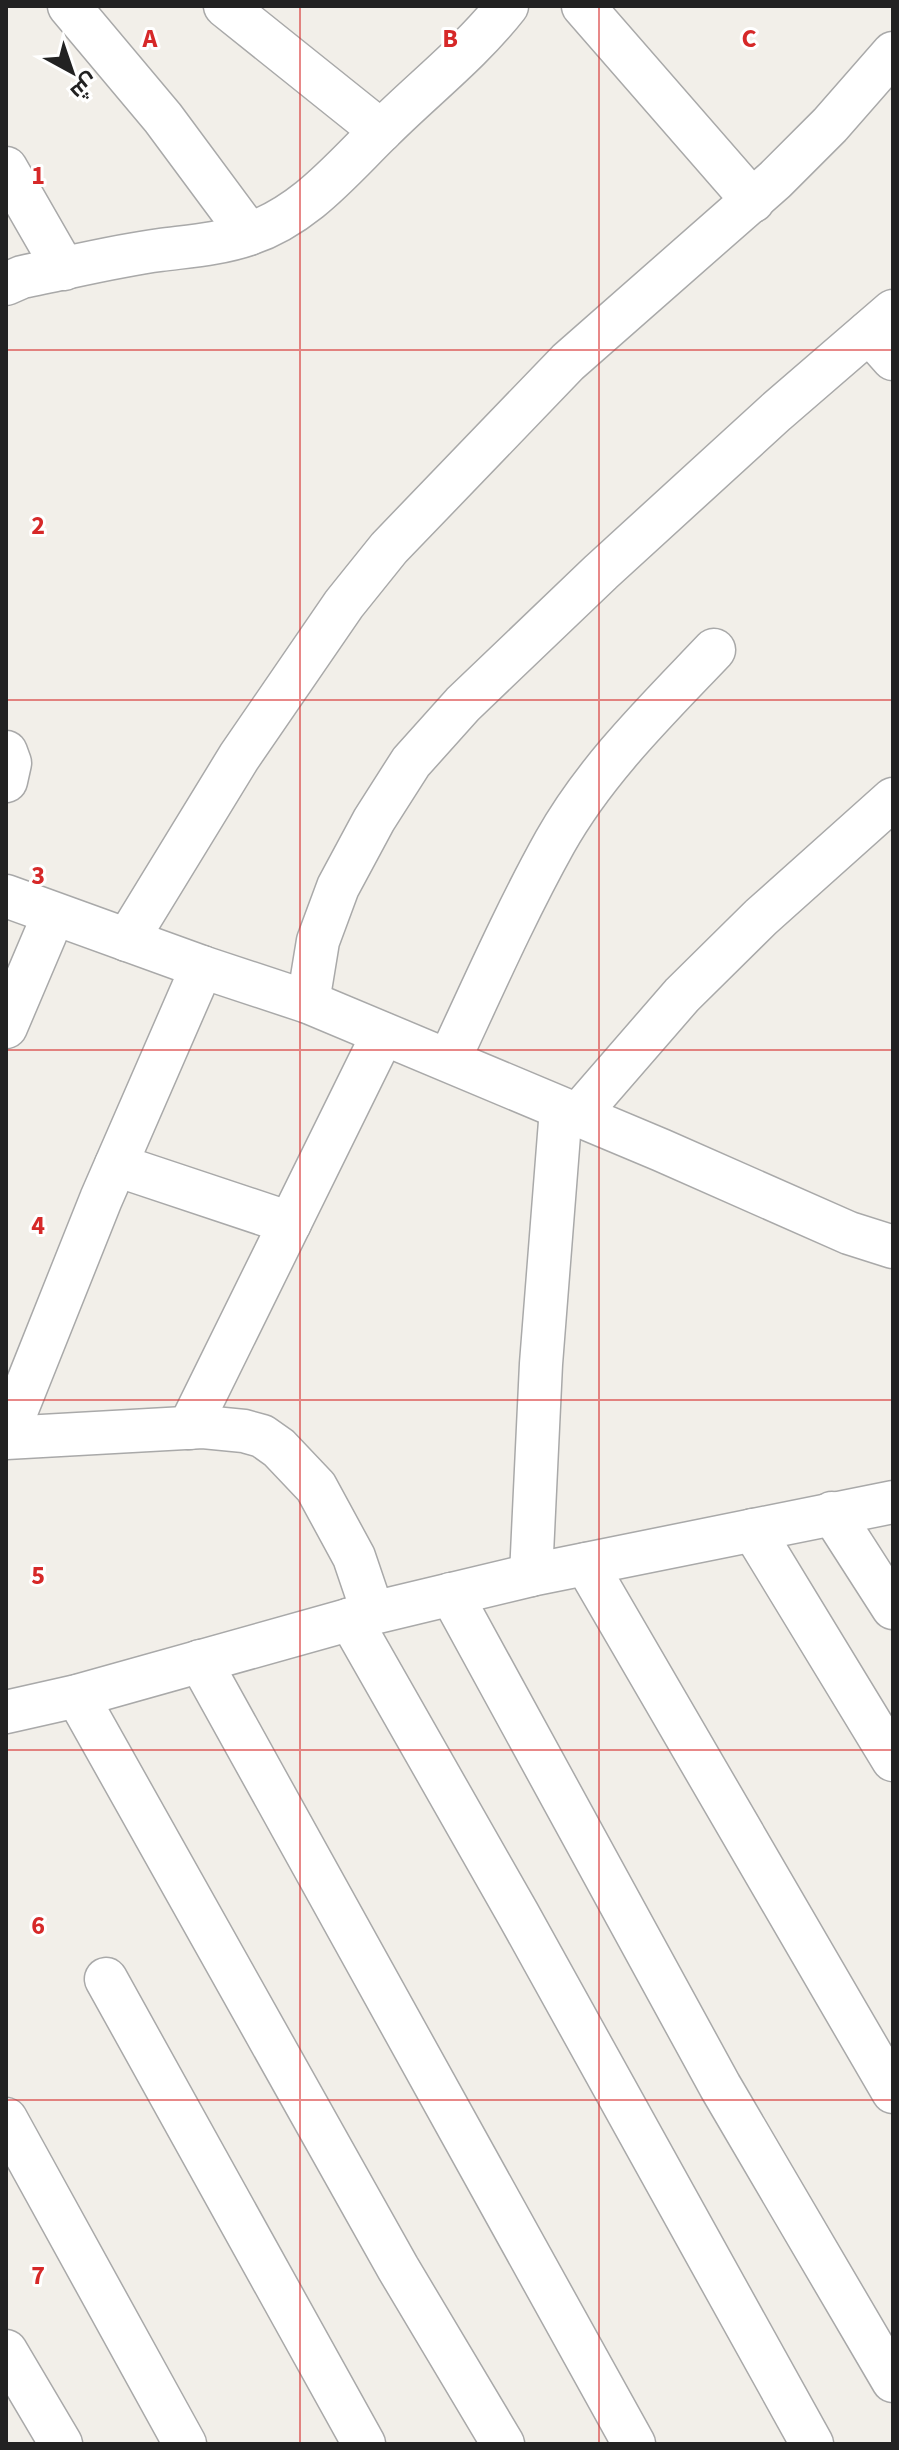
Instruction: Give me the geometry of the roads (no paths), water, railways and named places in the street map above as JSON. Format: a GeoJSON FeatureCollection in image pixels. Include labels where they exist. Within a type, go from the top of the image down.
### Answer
{"type":"FeatureCollection","features":[{"type":"Feature","properties":{"kind":"street"},"geometry":{"type":"LineString","coordinates":[[69,6],[163,118],[249,234]]}},
{"type":"Feature","properties":{"kind":"street"},"geometry":{"type":"LineString","coordinates":[[225,6],[381,131]]}},
{"type":"Feature","properties":{"kind":"street"},"geometry":{"type":"LineString","coordinates":[[6,284],[22,277],[158,250],[208,245],[249,234],[284,219],[324,188],[462,55],[507,6]]}},
{"type":"Feature","properties":{"kind":"street"},"geometry":{"type":"LineString","coordinates":[[583,6],[753,201]]}},
{"type":"Feature","properties":{"kind":"street"},"geometry":{"type":"LineString","coordinates":[[127,940],[239,757],[344,604],[389,548],[568,362],[753,201],[830,125],[893,53]]}},
{"type":"Feature","properties":{"kind":"street"},"geometry":{"type":"LineString","coordinates":[[6,168],[64,269]]}},
{"type":"Feature","properties":{"kind":"street"},"geometry":{"type":"LineString","coordinates":[[308,1002],[318,941],[338,887],[374,820],[411,762],[463,704],[601,572],[885,334]]}},
{"type":"Feature","properties":{"kind":"street"},"geometry":{"type":"LineString","coordinates":[[449,1060],[556,840],[635,732],[714,650]]}},
{"type":"Feature","properties":{"kind":"street"},"geometry":{"type":"LineString","coordinates":[[6,752],[10,763],[6,781]]}},
{"type":"Feature","properties":{"kind":"street"},"geometry":{"type":"LineString","coordinates":[[531,1575],[541,1364],[569,1113],[761,917],[893,799]]}},
{"type":"Feature","properties":{"kind":"street"},"geometry":{"type":"LineString","coordinates":[[6,896],[308,1002],[661,1150],[849,1233],[888,1235]]}},
{"type":"Feature","properties":{"kind":"street"},"geometry":{"type":"LineString","coordinates":[[6,1027],[54,914]]}},
{"type":"Feature","properties":{"kind":"street"},"geometry":{"type":"LineString","coordinates":[[202,967],[116,1165],[6,1438],[189,1428],[244,1431],[262,1436],[279,1448],[316,1487],[354,1557],[361,1616],[518,1914],[812,2444]]}},
{"type":"Feature","properties":{"kind":"street"},"geometry":{"type":"LineString","coordinates":[[189,1428],[383,1034]]}},
{"type":"Feature","properties":{"kind":"street"},"geometry":{"type":"LineString","coordinates":[[116,1165],[290,1223]]}},
{"type":"Feature","properties":{"kind":"street"},"geometry":{"type":"LineString","coordinates":[[6,1712],[77,1696],[361,1616],[531,1575],[893,1502]]}},
{"type":"Feature","properties":{"kind":"street"},"geometry":{"type":"LineString","coordinates":[[832,1513],[893,1608]]}},
{"type":"Feature","properties":{"kind":"street"},"geometry":{"type":"LineString","coordinates":[[753,1530],[893,1760]]}},
{"type":"Feature","properties":{"kind":"street"},"geometry":{"type":"LineString","coordinates":[[586,1564],[893,2092]]}},
{"type":"Feature","properties":{"kind":"street"},"geometry":{"type":"LineString","coordinates":[[451,1594],[720,2086],[893,2381]]}},
{"type":"Feature","properties":{"kind":"street"},"geometry":{"type":"LineString","coordinates":[[200,1661],[634,2444]]}},
{"type":"Feature","properties":{"kind":"street"},"geometry":{"type":"LineString","coordinates":[[77,1696],[398,2268],[503,2444]]}},
{"type":"Feature","properties":{"kind":"street"},"geometry":{"type":"LineString","coordinates":[[106,1979],[364,2444]]}},
{"type":"Feature","properties":{"kind":"street"},"geometry":{"type":"LineString","coordinates":[[6,2119],[185,2444]]}},
{"type":"Feature","properties":{"kind":"street"},"geometry":{"type":"LineString","coordinates":[[6,2351],[61,2444]]}}]}
